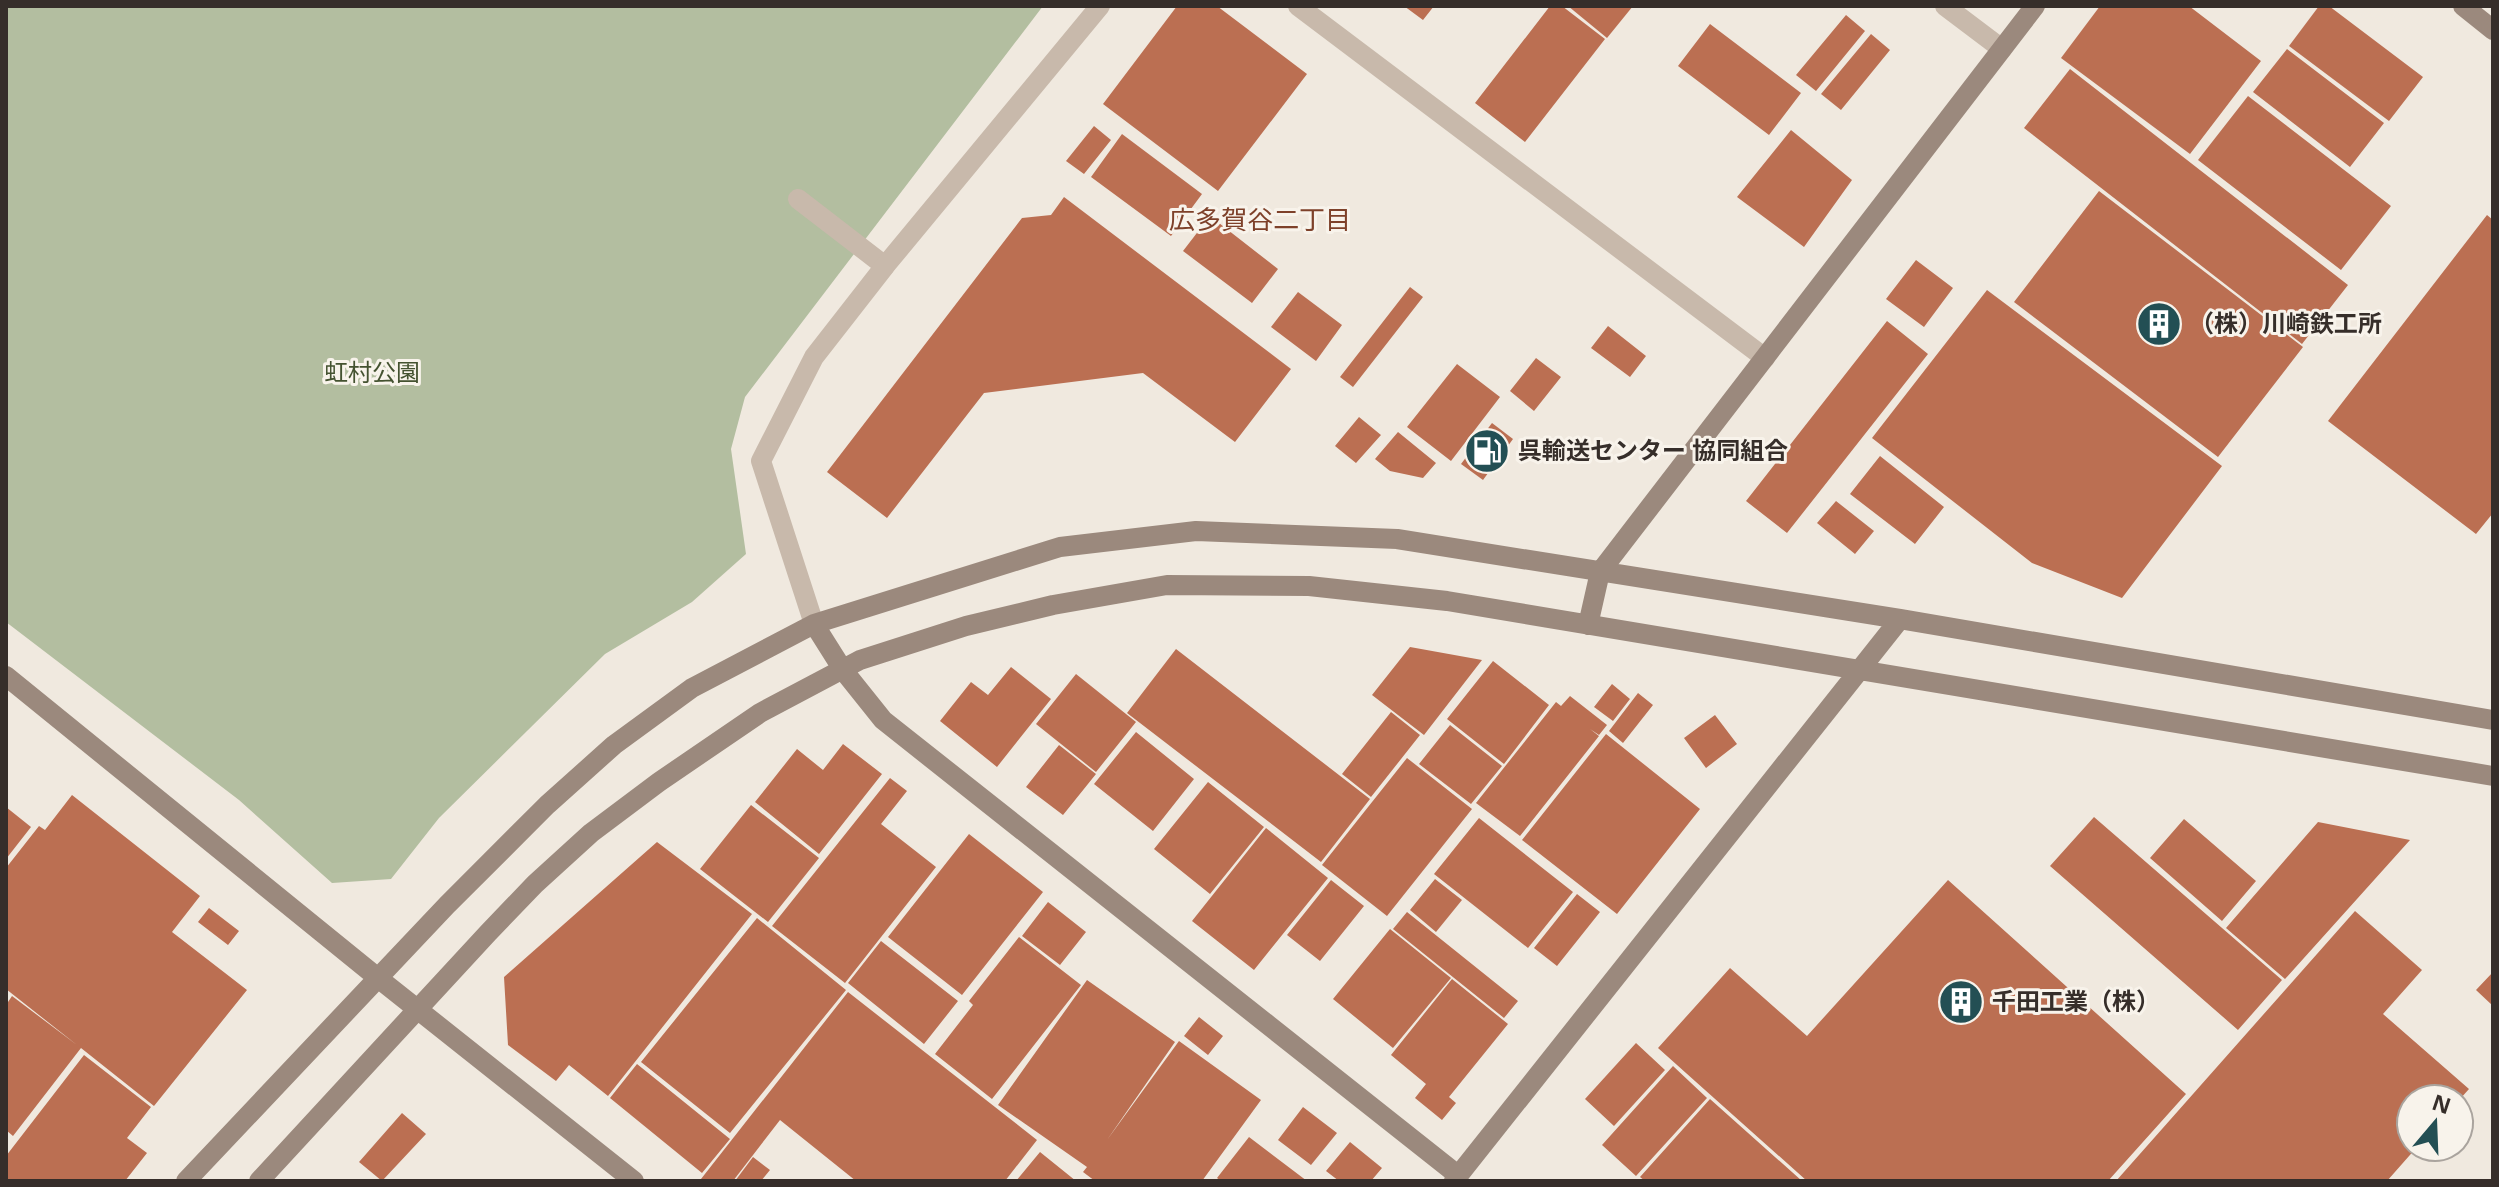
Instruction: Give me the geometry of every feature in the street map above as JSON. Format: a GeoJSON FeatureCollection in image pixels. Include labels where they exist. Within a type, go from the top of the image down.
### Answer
{"type":"FeatureCollection","features":[{"type":"Feature","properties":{"kind":"street"},"geometry":{"type":"LineString","coordinates":[[1100,6],[885,266],[814,357],[761,461],[814,624],[843,670],[883,720],[1456,1178],[1900,619]]}},
{"type":"Feature","properties":{"kind":"street"},"geometry":{"type":"LineString","coordinates":[[1298,6],[1765,358]]}},
{"type":"Feature","properties":{"kind":"street"},"geometry":{"type":"LineString","coordinates":[[1945,6],[2002,49]]}},
{"type":"Feature","properties":{"kind":"street"},"geometry":{"type":"LineString","coordinates":[[1588,625],[1600,572],[2035,6]]}},
{"type":"Feature","properties":{"kind":"street"},"geometry":{"type":"LineString","coordinates":[[2463,6],[2493,30]]}},
{"type":"Feature","properties":{"kind":"street"},"geometry":{"type":"LineString","coordinates":[[798,199],[885,266]]}},
{"type":"Feature","properties":{"kind":"street"},"geometry":{"type":"LineString","coordinates":[[186,1181],[547,805],[614,745],[692,688],[814,624],[1060,547],[1196,531],[1397,539],[1900,619],[2493,720]]}},
{"type":"Feature","properties":{"kind":"street"},"geometry":{"type":"LineString","coordinates":[[259,1181],[535,884],[591,833],[659,782],[760,713],[860,660],[966,626],[1053,605],[1167,585],[1309,586],[1447,601],[2493,776]]}},
{"type":"Feature","properties":{"kind":"street"},"geometry":{"type":"LineString","coordinates":[[6,676],[634,1181]]}},
{"type":"Feature","properties":{"kind":"green space","name":"虹村公園"},"geometry":{"type":"Polygon","coordinates":[[[6,6],[1043,6],[745,397],[731,449],[746,554],[692,602],[605,654],[439,818],[391,879],[332,883],[239,800],[6,622],[6,6]]]}},
{"type":"Feature","properties":{"kind":"building"},"geometry":{"type":"Polygon","coordinates":[[[1177,6],[1217,6],[1307,74],[1218,191],[1103,104],[1177,6]]]}},
{"type":"Feature","properties":{"kind":"building"},"geometry":{"type":"Polygon","coordinates":[[[1404,6],[1434,6],[1423,20],[1404,6]]]}},
{"type":"Feature","properties":{"kind":"building"},"geometry":{"type":"Polygon","coordinates":[[[1550,6],[1562,6],[1605,39],[1525,142],[1475,103],[1550,6]]]}},
{"type":"Feature","properties":{"kind":"building"},"geometry":{"type":"Polygon","coordinates":[[[1568,6],[1633,6],[1607,38],[1568,6]]]}},
{"type":"Feature","properties":{"kind":"building"},"geometry":{"type":"Polygon","coordinates":[[[2100,6],[2189,6],[2261,61],[2190,154],[2061,58],[2100,6]]]}},
{"type":"Feature","properties":{"kind":"building"},"geometry":{"type":"Polygon","coordinates":[[[2319,6],[2329,6],[2423,77],[2389,121],[2289,46],[2319,6]]]}},
{"type":"Feature","properties":{"kind":"building"},"geometry":{"type":"Polygon","coordinates":[[[1846,15],[1865,31],[1816,91],[1796,75],[1846,15]]]}},
{"type":"Feature","properties":{"kind":"building"},"geometry":{"type":"Polygon","coordinates":[[[1710,24],[1801,93],[1769,135],[1678,66],[1710,24]]]}},
{"type":"Feature","properties":{"kind":"building"},"geometry":{"type":"Polygon","coordinates":[[[1871,34],[1890,50],[1841,110],[1821,94],[1871,34]]]}},
{"type":"Feature","properties":{"kind":"building"},"geometry":{"type":"Polygon","coordinates":[[[2287,49],[2384,123],[2350,167],[2253,92],[2287,49]]]}},
{"type":"Feature","properties":{"kind":"building","name":"（株）川崎鉄工所"},"geometry":{"type":"Polygon","coordinates":[[[2070,69],[2348,285],[2302,344],[2024,128],[2070,69]]]}},
{"type":"Feature","properties":{"kind":"building"},"geometry":{"type":"Polygon","coordinates":[[[2248,96],[2391,206],[2341,270],[2198,160],[2248,96]]]}},
{"type":"Feature","properties":{"kind":"building"},"geometry":{"type":"Polygon","coordinates":[[[1094,126],[1111,140],[1084,174],[1066,161],[1094,126]]]}},
{"type":"Feature","properties":{"kind":"building"},"geometry":{"type":"Polygon","coordinates":[[[1791,130],[1852,180],[1804,247],[1737,197],[1791,130]]]}},
{"type":"Feature","properties":{"kind":"building"},"geometry":{"type":"Polygon","coordinates":[[[1122,134],[1202,194],[1171,236],[1091,177],[1122,134]]]}},
{"type":"Feature","properties":{"kind":"building","name":"（株）川崎鉄工所"},"geometry":{"type":"Polygon","coordinates":[[[2099,191],[2303,347],[2218,457],[2014,302],[2099,191]]]}},
{"type":"Feature","properties":{"kind":"building"},"geometry":{"type":"Polygon","coordinates":[[[1064,197],[1291,369],[1235,442],[1143,373],[984,393],[887,518],[827,472],[1022,218],[1051,215],[1064,197]]]}},
{"type":"Feature","properties":{"kind":"building"},"geometry":{"type":"Polygon","coordinates":[[[2487,215],[2493,220],[2493,513],[2476,534],[2328,421],[2487,215]]]}},
{"type":"Feature","properties":{"kind":"building"},"geometry":{"type":"Polygon","coordinates":[[[1210,216],[1278,269],[1252,303],[1183,251],[1210,216]]]}},
{"type":"Feature","properties":{"kind":"building"},"geometry":{"type":"Polygon","coordinates":[[[1916,260],[1953,288],[1924,327],[1886,299],[1916,260]]]}},
{"type":"Feature","properties":{"kind":"building"},"geometry":{"type":"Polygon","coordinates":[[[1410,287],[1423,297],[1353,387],[1340,377],[1410,287]]]}},
{"type":"Feature","properties":{"kind":"building"},"geometry":{"type":"Polygon","coordinates":[[[1987,290],[2222,466],[2122,598],[2032,563],[1872,438],[1987,290]]]}},
{"type":"Feature","properties":{"kind":"building"},"geometry":{"type":"Polygon","coordinates":[[[1298,292],[1342,325],[1316,361],[1271,327],[1298,292]]]}},
{"type":"Feature","properties":{"kind":"building"},"geometry":{"type":"Polygon","coordinates":[[[1887,321],[1928,354],[1787,533],[1746,501],[1887,321]]]}},
{"type":"Feature","properties":{"kind":"building","name":"呉輸送センター 協同組合"},"geometry":{"type":"Polygon","coordinates":[[[1608,326],[1646,356],[1630,377],[1591,348],[1608,326]]]}},
{"type":"Feature","properties":{"kind":"building","name":"呉輸送センター 協同組合"},"geometry":{"type":"Polygon","coordinates":[[[1536,358],[1561,377],[1534,411],[1510,391],[1536,358]]]}},
{"type":"Feature","properties":{"kind":"building"},"geometry":{"type":"Polygon","coordinates":[[[1457,364],[1500,397],[1451,461],[1407,427],[1457,364]]]}},
{"type":"Feature","properties":{"kind":"building"},"geometry":{"type":"Polygon","coordinates":[[[1359,417],[1381,435],[1356,463],[1335,446],[1359,417]]]}},
{"type":"Feature","properties":{"kind":"building","name":"呉輸送センター 協同組合"},"geometry":{"type":"Polygon","coordinates":[[[1492,423],[1513,439],[1483,480],[1461,464],[1492,423]]]}},
{"type":"Feature","properties":{"kind":"building"},"geometry":{"type":"Polygon","coordinates":[[[1398,432],[1436,463],[1423,478],[1390,471],[1375,459],[1398,432]]]}},
{"type":"Feature","properties":{"kind":"building"},"geometry":{"type":"Polygon","coordinates":[[[1880,456],[1944,507],[1915,544],[1850,494],[1880,456]]]}},
{"type":"Feature","properties":{"kind":"building"},"geometry":{"type":"Polygon","coordinates":[[[1836,501],[1874,531],[1855,554],[1817,523],[1836,501]]]}},
{"type":"Feature","properties":{"kind":"building"},"geometry":{"type":"Polygon","coordinates":[[[1410,647],[1482,660],[1424,735],[1372,695],[1410,647]]]}},
{"type":"Feature","properties":{"kind":"building"},"geometry":{"type":"Polygon","coordinates":[[[1176,649],[1370,799],[1321,862],[1127,713],[1176,649]]]}},
{"type":"Feature","properties":{"kind":"building"},"geometry":{"type":"Polygon","coordinates":[[[1493,661],[1549,705],[1504,764],[1447,719],[1493,661]]]}},
{"type":"Feature","properties":{"kind":"building"},"geometry":{"type":"Polygon","coordinates":[[[1011,667],[1051,699],[997,767],[940,721],[971,682],[988,695],[1011,667]]]}},
{"type":"Feature","properties":{"kind":"building"},"geometry":{"type":"Polygon","coordinates":[[[1076,674],[1136,722],[1096,772],[1036,724],[1076,674]]]}},
{"type":"Feature","properties":{"kind":"building"},"geometry":{"type":"Polygon","coordinates":[[[1612,684],[1630,699],[1613,721],[1594,707],[1612,684]]]}},
{"type":"Feature","properties":{"kind":"building"},"geometry":{"type":"Polygon","coordinates":[[[1638,693],[1653,705],[1623,743],[1609,731],[1638,693]]]}},
{"type":"Feature","properties":{"kind":"building"},"geometry":{"type":"Polygon","coordinates":[[[1570,696],[1607,725],[1599,735],[1590,729],[1599,736],[1520,836],[1476,803],[1556,702],[1561,706],[1570,696]]]}},
{"type":"Feature","properties":{"kind":"building"},"geometry":{"type":"Polygon","coordinates":[[[1391,712],[1420,735],[1371,797],[1342,774],[1391,712]]]}},
{"type":"Feature","properties":{"kind":"building"},"geometry":{"type":"Polygon","coordinates":[[[1715,715],[1737,744],[1706,768],[1684,738],[1715,715]]]}},
{"type":"Feature","properties":{"kind":"building"},"geometry":{"type":"Polygon","coordinates":[[[1450,725],[1502,766],[1471,804],[1419,764],[1450,725]]]}},
{"type":"Feature","properties":{"kind":"building"},"geometry":{"type":"Polygon","coordinates":[[[1136,732],[1194,779],[1153,831],[1094,784],[1136,732]]]}},
{"type":"Feature","properties":{"kind":"building"},"geometry":{"type":"Polygon","coordinates":[[[1606,734],[1700,809],[1617,914],[1522,840],[1606,734]]]}},
{"type":"Feature","properties":{"kind":"building"},"geometry":{"type":"Polygon","coordinates":[[[843,744],[882,774],[819,854],[755,802],[797,749],[823,770],[843,744]]]}},
{"type":"Feature","properties":{"kind":"building"},"geometry":{"type":"Polygon","coordinates":[[[1059,745],[1096,774],[1063,815],[1026,787],[1059,745]]]}},
{"type":"Feature","properties":{"kind":"building"},"geometry":{"type":"Polygon","coordinates":[[[1407,758],[1472,809],[1387,916],[1322,865],[1407,758]]]}},
{"type":"Feature","properties":{"kind":"building"},"geometry":{"type":"Polygon","coordinates":[[[890,778],[907,791],[881,824],[936,867],[845,983],[772,926],[890,778]]]}},
{"type":"Feature","properties":{"kind":"building"},"geometry":{"type":"Polygon","coordinates":[[[1208,782],[1264,827],[1210,894],[1154,849],[1208,782]]]}},
{"type":"Feature","properties":{"kind":"building"},"geometry":{"type":"Polygon","coordinates":[[[72,795],[200,896],[172,932],[247,990],[154,1106],[81,1048],[13,1136],[6,1130],[6,1005],[12,996],[77,1045],[6,989],[6,868],[39,826],[45,830],[72,795]]]}},
{"type":"Feature","properties":{"kind":"building"},"geometry":{"type":"Polygon","coordinates":[[[751,805],[819,858],[768,922],[700,869],[751,805]]]}},
{"type":"Feature","properties":{"kind":"building"},"geometry":{"type":"Polygon","coordinates":[[[6,807],[31,827],[6,859],[6,807]]]}},
{"type":"Feature","properties":{"kind":"building"},"geometry":{"type":"Polygon","coordinates":[[[2094,817],[2282,980],[2238,1030],[2050,866],[2094,817]]]}},
{"type":"Feature","properties":{"kind":"building"},"geometry":{"type":"Polygon","coordinates":[[[1479,818],[1573,892],[1528,948],[1434,874],[1479,818]]]}},
{"type":"Feature","properties":{"kind":"building"},"geometry":{"type":"Polygon","coordinates":[[[2184,819],[2256,881],[2222,921],[2150,858],[2184,819]]]}},
{"type":"Feature","properties":{"kind":"building"},"geometry":{"type":"Polygon","coordinates":[[[2318,822],[2410,840],[2285,979],[2226,928],[2318,822]]]}},
{"type":"Feature","properties":{"kind":"building"},"geometry":{"type":"Polygon","coordinates":[[[1266,828],[1328,878],[1254,970],[1192,921],[1266,828]]]}},
{"type":"Feature","properties":{"kind":"building"},"geometry":{"type":"Polygon","coordinates":[[[969,834],[1043,892],[962,995],[888,937],[969,834]]]}},
{"type":"Feature","properties":{"kind":"building"},"geometry":{"type":"Polygon","coordinates":[[[657,842],[752,914],[608,1096],[569,1065],[556,1081],[508,1045],[504,977],[657,842]]]}},
{"type":"Feature","properties":{"kind":"building"},"geometry":{"type":"Polygon","coordinates":[[[1435,879],[1462,900],[1436,932],[1410,910],[1435,879]]]}},
{"type":"Feature","properties":{"kind":"building"},"geometry":{"type":"Polygon","coordinates":[[[1331,880],[1364,906],[1320,961],[1287,935],[1331,880]]]}},
{"type":"Feature","properties":{"kind":"building","name":"千田工業（株）"},"geometry":{"type":"Polygon","coordinates":[[[1948,880],[2186,1094],[2108,1181],[1807,1181],[1658,1048],[1730,968],[1807,1036],[1948,880]]]}},
{"type":"Feature","properties":{"kind":"building"},"geometry":{"type":"Polygon","coordinates":[[[1577,894],[1600,912],[1557,966],[1534,948],[1577,894]]]}},
{"type":"Feature","properties":{"kind":"building"},"geometry":{"type":"Polygon","coordinates":[[[1048,902],[1086,932],[1060,965],[1022,936],[1048,902]]]}},
{"type":"Feature","properties":{"kind":"building"},"geometry":{"type":"Polygon","coordinates":[[[209,908],[239,931],[228,945],[198,922],[209,908]]]}},
{"type":"Feature","properties":{"kind":"building"},"geometry":{"type":"Polygon","coordinates":[[[2355,911],[2422,970],[2383,1014],[2462,1083],[2395,1083],[2395,1163],[2403,1163],[2387,1181],[2116,1181],[2355,911]]]}},
{"type":"Feature","properties":{"kind":"building"},"geometry":{"type":"Polygon","coordinates":[[[1407,912],[1518,1001],[1504,1018],[1393,929],[1407,912]]]}},
{"type":"Feature","properties":{"kind":"building"},"geometry":{"type":"Polygon","coordinates":[[[757,918],[846,990],[730,1133],[641,1062],[757,918]]]}},
{"type":"Feature","properties":{"kind":"building"},"geometry":{"type":"Polygon","coordinates":[[[1390,929],[1451,978],[1393,1048],[1333,999],[1390,929]]]}},
{"type":"Feature","properties":{"kind":"building"},"geometry":{"type":"Polygon","coordinates":[[[1019,937],[1081,985],[992,1099],[935,1054],[973,1005],[969,1001],[1019,937]]]}},
{"type":"Feature","properties":{"kind":"building"},"geometry":{"type":"Polygon","coordinates":[[[881,941],[958,1001],[924,1044],[848,983],[881,941]]]}},
{"type":"Feature","properties":{"kind":"building"},"geometry":{"type":"Polygon","coordinates":[[[2493,972],[2493,1006],[2476,990],[2493,972]]]}},
{"type":"Feature","properties":{"kind":"building"},"geometry":{"type":"Polygon","coordinates":[[[1452,979],[1508,1024],[1449,1097],[1456,1103],[1442,1120],[1415,1098],[1426,1084],[1391,1055],[1452,979]]]}},
{"type":"Feature","properties":{"kind":"building"},"geometry":{"type":"Polygon","coordinates":[[[1087,980],[1175,1042],[1107,1140],[1179,1041],[1261,1100],[1202,1181],[1095,1181],[1083,1172],[1087,1167],[998,1105],[1087,980]]]}},
{"type":"Feature","properties":{"kind":"building"},"geometry":{"type":"Polygon","coordinates":[[[848,992],[1037,1140],[1005,1181],[856,1181],[780,1120],[733,1181],[701,1179],[848,992]]]}},
{"type":"Feature","properties":{"kind":"building"},"geometry":{"type":"Polygon","coordinates":[[[1199,1017],[1223,1036],[1208,1055],[1184,1036],[1199,1017]]]}},
{"type":"Feature","properties":{"kind":"building"},"geometry":{"type":"Polygon","coordinates":[[[1636,1043],[1665,1070],[1614,1126],[1585,1099],[1636,1043]]]}},
{"type":"Feature","properties":{"kind":"building"},"geometry":{"type":"Polygon","coordinates":[[[84,1055],[151,1107],[127,1138],[147,1153],[125,1181],[6,1181],[6,1156],[84,1055]]]}},
{"type":"Feature","properties":{"kind":"building"},"geometry":{"type":"Polygon","coordinates":[[[637,1064],[730,1139],[702,1173],[610,1098],[637,1064]]]}},
{"type":"Feature","properties":{"kind":"building"},"geometry":{"type":"Polygon","coordinates":[[[1673,1066],[1707,1098],[1636,1176],[1602,1145],[1673,1066]]]}},
{"type":"Feature","properties":{"kind":"building"},"geometry":{"type":"Polygon","coordinates":[[[1710,1099],[1802,1181],[1645,1181],[1640,1177],[1710,1099]]]}},
{"type":"Feature","properties":{"kind":"building"},"geometry":{"type":"Polygon","coordinates":[[[1303,1107],[1337,1133],[1311,1165],[1278,1140],[1303,1107]]]}},
{"type":"Feature","properties":{"kind":"building"},"geometry":{"type":"Polygon","coordinates":[[[402,1113],[426,1134],[382,1181],[359,1162],[402,1113]]]}},
{"type":"Feature","properties":{"kind":"building"},"geometry":{"type":"Polygon","coordinates":[[[1249,1137],[1307,1181],[1221,1181],[1217,1178],[1249,1137]]]}},
{"type":"Feature","properties":{"kind":"building"},"geometry":{"type":"Polygon","coordinates":[[[1350,1142],[1382,1168],[1371,1181],[1339,1181],[1326,1171],[1350,1142]]]}},
{"type":"Feature","properties":{"kind":"building"},"geometry":{"type":"Polygon","coordinates":[[[1040,1152],[1076,1181],[1016,1181],[1040,1152]]]}},
{"type":"Feature","properties":{"kind":"building"},"geometry":{"type":"Polygon","coordinates":[[[753,1157],[770,1170],[761,1181],[735,1181],[753,1157]]]}},
{"type":"Feature","properties":{"kind":"place","name":"（株）川崎鉄工所"},"geometry":{"type":"Point","coordinates":[2159,324]}},
{"type":"Feature","properties":{"kind":"place","name":"呉輸送センター 協同組合"},"geometry":{"type":"Point","coordinates":[1487,451]}},
{"type":"Feature","properties":{"kind":"place","name":"千田工業（株）"},"geometry":{"type":"Point","coordinates":[1961,1002]}},
{"type":"Feature","properties":{"kind":"district","name":"広多賀谷二丁目"},"geometry":{"type":"Point","coordinates":[1260,220]}}]}
